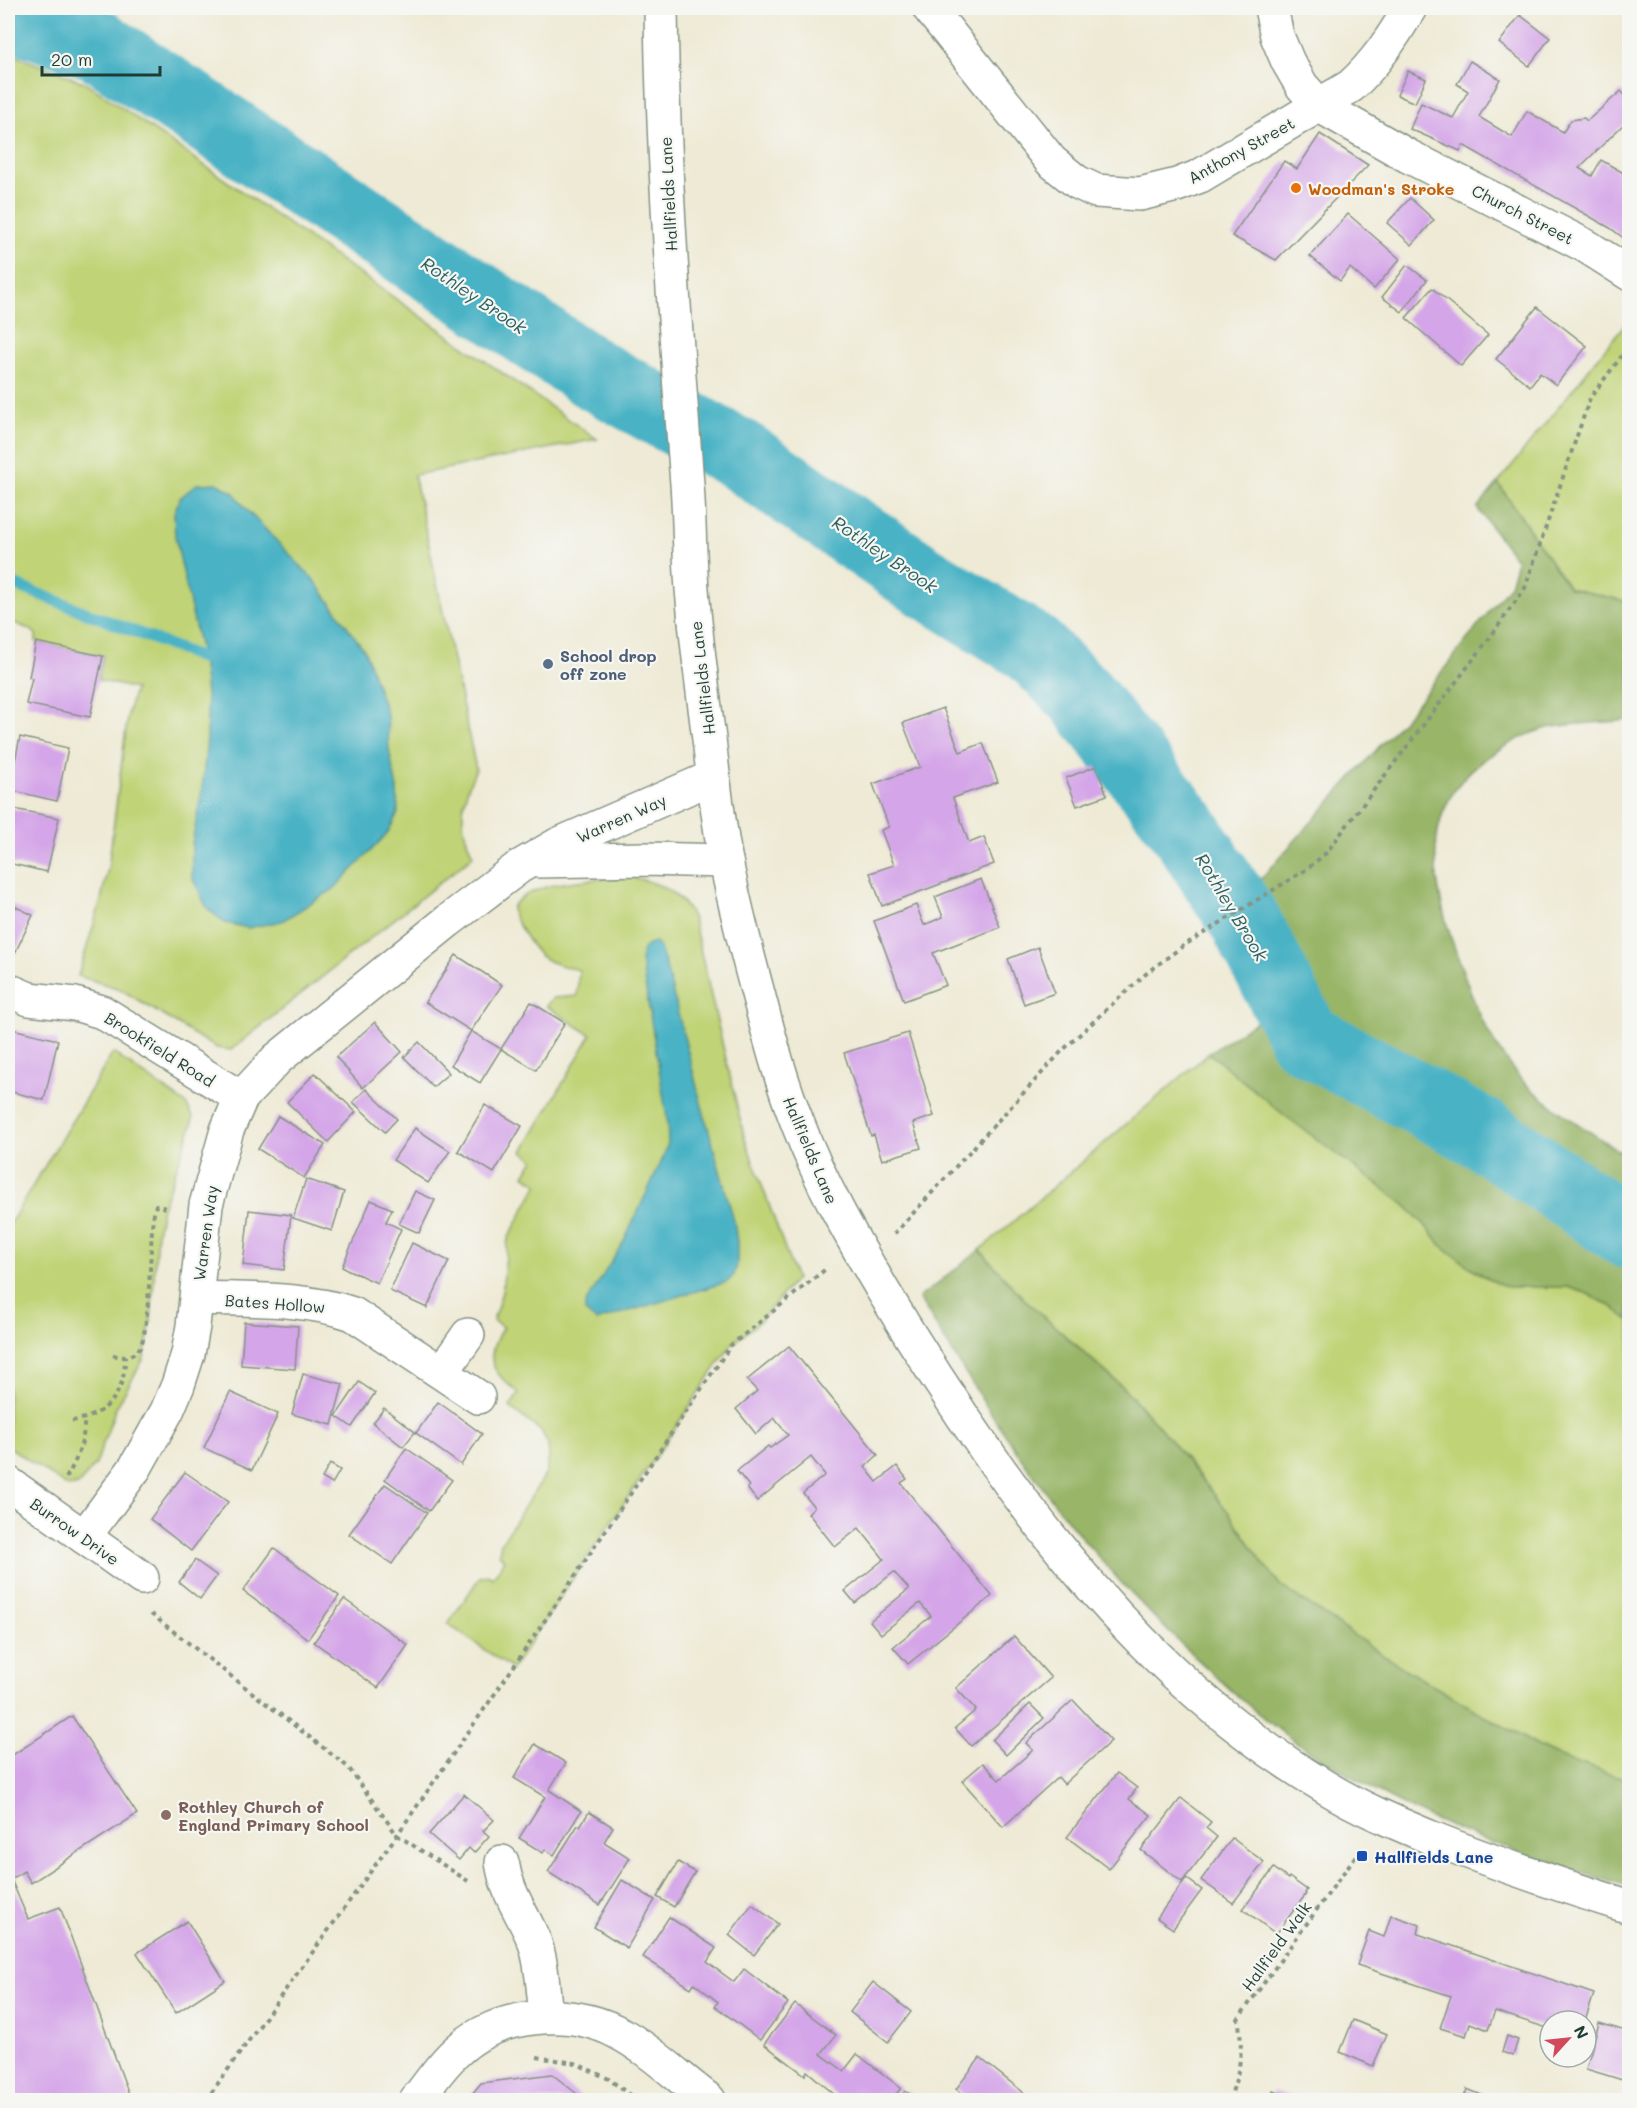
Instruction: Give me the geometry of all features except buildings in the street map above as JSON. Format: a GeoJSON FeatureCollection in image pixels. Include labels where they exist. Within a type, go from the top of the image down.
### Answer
{"type":"FeatureCollection","features":[{"type":"Feature","properties":{"kind":"street","name":"Hallfields Lane"},"geometry":{"type":"LineString","coordinates":[[661,8],[663,105],[675,327],[688,495],[692,597],[713,777],[726,861],[747,954],[777,1062],[816,1168],[860,1253],[923,1356],[1010,1484],[1063,1554],[1129,1630],[1190,1690],[1242,1732],[1279,1758],[1326,1788],[1382,1817],[1537,1878],[1629,1907]]}},
{"type":"Feature","properties":{"kind":"street","name":"Anthony Street"},"geometry":{"type":"LineString","coordinates":[[929,8],[1051,161],[1077,182],[1095,191],[1136,195],[1200,176],[1351,86],[1368,70],[1386,47],[1410,8]]}},
{"type":"Feature","properties":{"kind":"street","name":"Church Street"},"geometry":{"type":"LineString","coordinates":[[1270,8],[1277,36],[1288,62],[1302,86],[1320,106],[1408,156],[1586,246],[1629,274]]}},
{"type":"Feature","properties":{"kind":"street","name":"Warren Way"},"geometry":{"type":"LineString","coordinates":[[84,1537],[135,1467],[167,1411],[188,1354],[205,1217],[214,1169],[226,1130],[241,1098],[277,1059],[448,921],[529,861],[557,845],[713,777]]}},
{"type":"Feature","properties":{"kind":"street","name":"Warren Way"},"geometry":{"type":"LineString","coordinates":[[529,861],[644,859],[726,861]]}},
{"type":"Feature","properties":{"kind":"street","name":"Brookfield Road"},"geometry":{"type":"LineString","coordinates":[[8,990],[29,999],[75,1004],[102,1012],[241,1098]]}},
{"type":"Feature","properties":{"kind":"street","name":"Bates Hollow"},"geometry":{"type":"LineString","coordinates":[[196,1298],[307,1303],[337,1308],[370,1324],[478,1396]]}},
{"type":"Feature","properties":{"kind":"street"},"geometry":{"type":"LineString","coordinates":[[442,1372],[468,1335]]}},
{"type":"Feature","properties":{"kind":"street","name":"Burrow Drive"},"geometry":{"type":"LineString","coordinates":[[8,1484],[142,1578]]}},
{"type":"Feature","properties":{"kind":"street"},"geometry":{"type":"LineString","coordinates":[[502,1862],[508,1891],[529,1930],[539,1959],[546,2016]]}},
{"type":"Feature","properties":{"kind":"street"},"geometry":{"type":"LineString","coordinates":[[416,2100],[441,2067],[468,2042],[503,2026],[546,2016],[588,2020],[618,2032],[709,2100]]}},
{"type":"Feature","properties":{"kind":"path"},"geometry":{"type":"LineString","coordinates":[[206,2100],[397,1835],[731,1345],[904,1224],[999,1118],[1070,1044],[1149,971],[1214,925],[1307,869],[1326,853],[1484,646],[1525,588],[1590,398],[1629,345]]}},
{"type":"Feature","properties":{"kind":"path"},"geometry":{"type":"LineString","coordinates":[[113,1355],[125,1357],[138,1350],[143,1336],[152,1224],[156,1205],[205,1217]]}},
{"type":"Feature","properties":{"kind":"path"},"geometry":{"type":"LineString","coordinates":[[72,1421],[84,1419],[101,1411],[118,1392],[124,1375],[125,1357]]}},
{"type":"Feature","properties":{"kind":"path"},"geometry":{"type":"LineString","coordinates":[[40,1506],[54,1487],[58,1489],[73,1467],[83,1437],[84,1419]]}},
{"type":"Feature","properties":{"kind":"path"},"geometry":{"type":"LineString","coordinates":[[142,1578],[130,1597],[348,1767],[397,1835],[477,1887]]}},
{"type":"Feature","properties":{"kind":"path","name":"Hallfield Walk"},"geometry":{"type":"LineString","coordinates":[[1229,2100],[1242,2057],[1242,2039],[1238,2019],[1382,1817]]}},
{"type":"Feature","properties":{"kind":"path"},"geometry":{"type":"LineString","coordinates":[[536,2057],[575,2063],[609,2079],[636,2100]]}},
{"type":"Feature","properties":{"kind":"green space"},"geometry":{"type":"Polygon","coordinates":[[[8,53],[86,83],[597,439],[414,475],[476,769],[467,792],[463,812],[465,833],[473,856],[231,1050],[217,1048],[120,989],[78,976],[108,869],[128,713],[135,689],[98,680],[103,656],[36,642],[36,634],[31,630],[8,620],[8,53]]]}},
{"type":"Feature","properties":{"kind":"green space"},"geometry":{"type":"Polygon","coordinates":[[[1629,319],[1629,602],[1569,588],[1498,483],[1629,319]]]}},
{"type":"Feature","properties":{"kind":"green space"},"geometry":{"type":"Polygon","coordinates":[[[1498,483],[1569,588],[1629,602],[1629,720],[1568,725],[1541,730],[1507,745],[1469,772],[1452,794],[1441,817],[1436,842],[1436,869],[1440,896],[1447,924],[1474,1002],[1507,1062],[1519,1077],[1543,1099],[1629,1158],[1629,1320],[1611,1306],[1586,1293],[1567,1287],[1508,1287],[1470,1267],[1441,1245],[1404,1204],[1283,1114],[1209,1053],[1303,990],[1248,893],[1412,710],[1510,585],[1517,561],[1477,508],[1498,483]]]}},
{"type":"Feature","properties":{"kind":"green space"},"geometry":{"type":"Polygon","coordinates":[[[630,877],[659,885],[668,890],[682,902],[693,919],[744,1136],[796,1279],[760,1321],[731,1345],[512,1669],[448,1624],[480,1577],[488,1575],[493,1578],[504,1561],[499,1553],[501,1543],[546,1473],[549,1457],[548,1445],[542,1432],[510,1407],[519,1393],[502,1378],[493,1364],[493,1348],[503,1327],[493,1321],[502,1292],[508,1239],[538,1184],[524,1175],[534,1160],[523,1151],[591,1035],[546,1006],[553,998],[577,996],[579,970],[550,962],[538,954],[516,921],[512,907],[521,898],[550,886],[584,880],[630,877]]]}},
{"type":"Feature","properties":{"kind":"green space"},"geometry":{"type":"Polygon","coordinates":[[[113,1053],[186,1104],[193,1117],[162,1208],[157,1233],[151,1321],[144,1358],[115,1410],[96,1464],[78,1485],[68,1487],[8,1446],[8,1227],[113,1053]]]}},
{"type":"Feature","properties":{"kind":"green space"},"geometry":{"type":"Polygon","coordinates":[[[1209,1053],[1283,1114],[1404,1204],[1441,1245],[1490,1280],[1508,1287],[1567,1287],[1586,1293],[1611,1306],[1630,1320],[1629,1780],[1565,1759],[1539,1747],[1401,1667],[1281,1586],[1229,1513],[1157,1424],[1124,1388],[1023,1298],[980,1250],[1209,1053]]]}},
{"type":"Feature","properties":{"kind":"green space"},"geometry":{"type":"Polygon","coordinates":[[[980,1250],[1023,1298],[1124,1389],[1157,1424],[1229,1513],[1281,1586],[1401,1667],[1539,1747],[1565,1759],[1629,1780],[1629,1887],[1497,1845],[1432,1819],[1371,1788],[1309,1751],[1274,1726],[1234,1693],[1177,1640],[1107,1567],[1040,1484],[986,1405],[919,1298],[980,1250]]]}},
{"type":"Feature","properties":{"kind":"water"},"geometry":{"type":"Polygon","coordinates":[[[217,483],[234,493],[246,509],[315,581],[365,651],[387,715],[389,750],[397,788],[398,813],[387,834],[334,889],[282,921],[248,928],[225,923],[207,908],[192,877],[192,843],[202,790],[207,738],[207,703],[202,658],[175,536],[174,513],[180,498],[197,484],[217,483]]]}},
{"type":"Feature","properties":{"kind":"water"},"geometry":{"type":"Polygon","coordinates":[[[655,942],[660,948],[667,970],[734,1221],[737,1265],[734,1275],[727,1282],[596,1321],[585,1312],[585,1304],[623,1243],[668,1143],[667,1118],[641,960],[644,948],[655,942]]]}},
{"type":"Feature","properties":{"kind":"waterway","name":"Rothley Brook"},"geometry":{"type":"LineString","coordinates":[[8,13],[98,45],[593,374],[740,455],[916,576],[1032,648],[1080,695],[1182,825],[1246,923],[1305,1038],[1485,1135],[1630,1234]]}},
{"type":"Feature","properties":{"kind":"waterway"},"geometry":{"type":"LineString","coordinates":[[8,582],[202,658]]}},
{"type":"Feature","properties":{"kind":"place","name":"Woodman's Stroke"},"geometry":{"type":"Point","coordinates":[1296,188]}},
{"type":"Feature","properties":{"kind":"place","name":"School drop off zone"},"geometry":{"type":"Point","coordinates":[548,664]}},
{"type":"Feature","properties":{"kind":"place","name":"Rothley Church of England Primary School"},"geometry":{"type":"Point","coordinates":[166,1815]}},
{"type":"Feature","properties":{"kind":"place","name":"Hallfields Lane"},"geometry":{"type":"Point","coordinates":[1362,1856]}}]}
